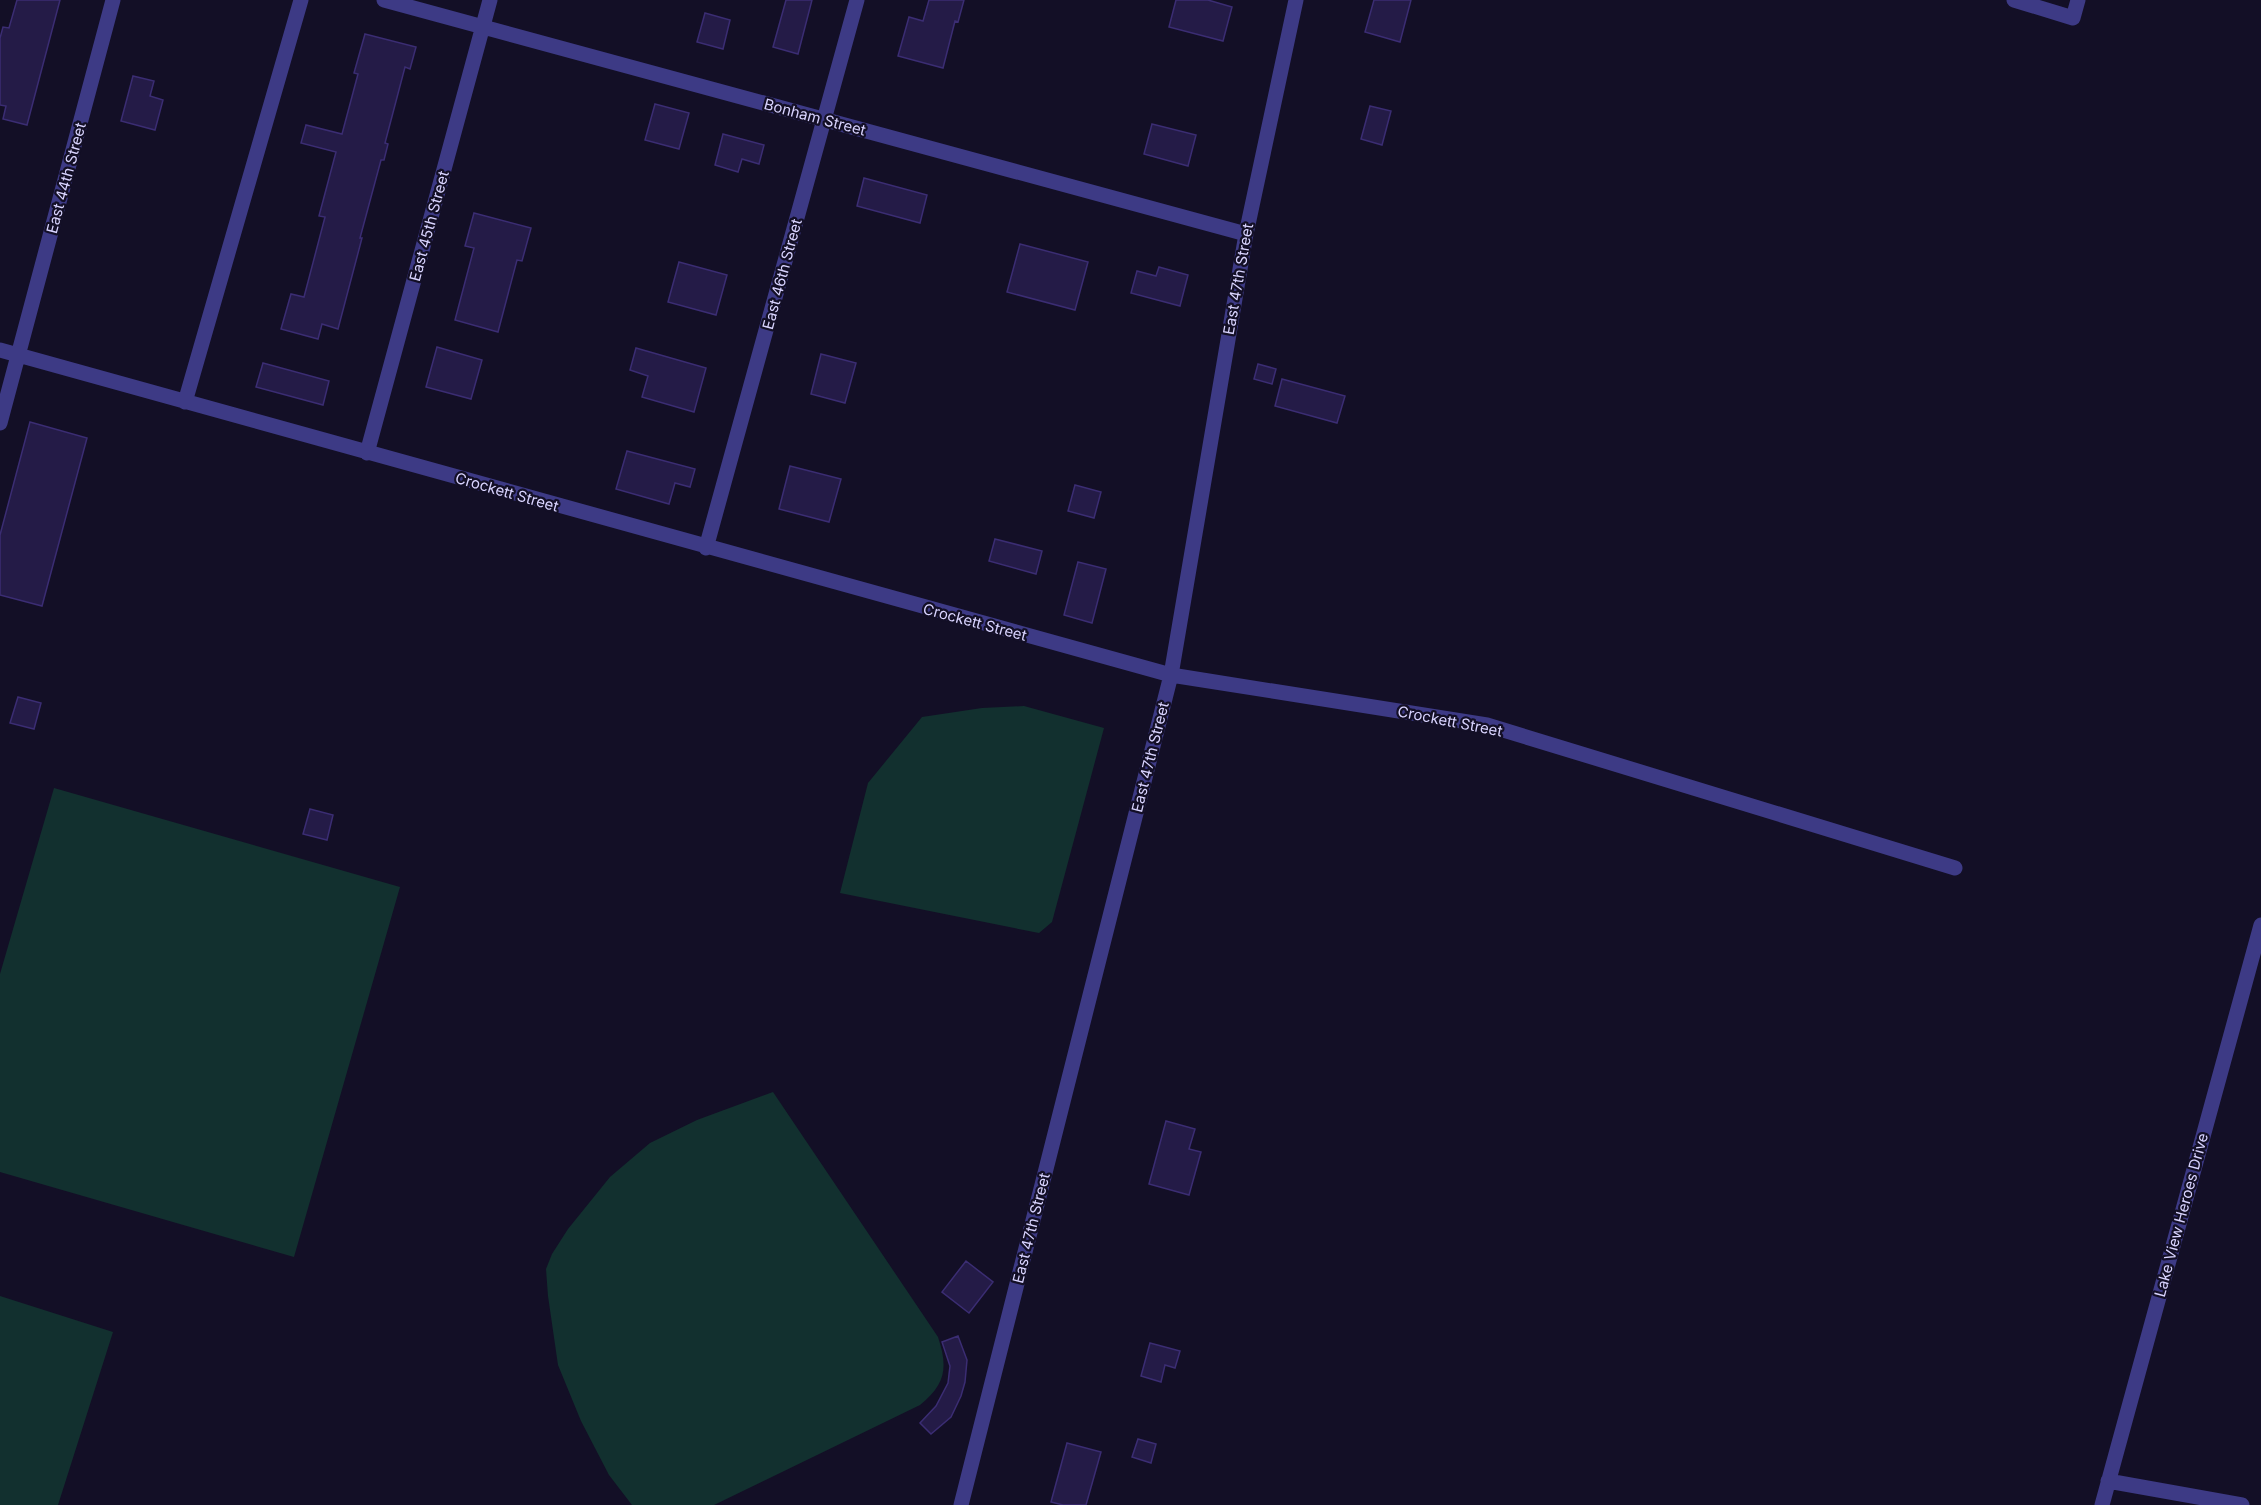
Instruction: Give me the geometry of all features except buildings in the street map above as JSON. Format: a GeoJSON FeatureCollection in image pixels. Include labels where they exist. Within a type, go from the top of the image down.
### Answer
{"type":"FeatureCollection","features":[{"type":"Feature","properties":{"kind":"street","name":"East 44th Street"},"geometry":{"type":"LineString","coordinates":[[0,423],[113,0]]}},
{"type":"Feature","properties":{"kind":"street"},"geometry":{"type":"LineString","coordinates":[[186,402],[301,0]]}},
{"type":"Feature","properties":{"kind":"street","name":"Bonham Street"},"geometry":{"type":"LineString","coordinates":[[384,0],[1246,234]]}},
{"type":"Feature","properties":{"kind":"street","name":"East 45th Street"},"geometry":{"type":"LineString","coordinates":[[367,453],[490,0]]}},
{"type":"Feature","properties":{"kind":"street","name":"East 46th Street"},"geometry":{"type":"LineString","coordinates":[[706,548],[857,0]]}},
{"type":"Feature","properties":{"kind":"street","name":"East 47th Street"},"geometry":{"type":"LineString","coordinates":[[961,1505],[1171,675],[1246,234],[1296,0]]}},
{"type":"Feature","properties":{"kind":"street"},"geometry":{"type":"LineString","coordinates":[[2014,0],[2073,18],[2078,0]]}},
{"type":"Feature","properties":{"kind":"street","name":"Crockett Street"},"geometry":{"type":"LineString","coordinates":[[0,350],[706,548],[1171,675],[1487,725],[1955,868]]}},
{"type":"Feature","properties":{"kind":"street","name":"Lake View Heroes Drive"},"geometry":{"type":"LineString","coordinates":[[2102,1505],[2261,925]]}},
{"type":"Feature","properties":{"kind":"street"},"geometry":{"type":"LineString","coordinates":[[2109,1481],[2242,1505]]}},
{"type":"Feature","properties":{"kind":"green space"},"geometry":{"type":"Polygon","coordinates":[[[1024,706],[1104,728],[1052,922],[1039,933],[840,893],[868,783],[922,717],[982,708],[1024,706]]]}},
{"type":"Feature","properties":{"kind":"green space"},"geometry":{"type":"Polygon","coordinates":[[[54,788],[400,887],[294,1257],[0,1172],[0,974],[54,788]]]}},
{"type":"Feature","properties":{"kind":"green space"},"geometry":{"type":"Polygon","coordinates":[[[773,1092],[938,1337],[944,1366],[940,1382],[920,1405],[714,1505],[632,1505],[609,1475],[581,1421],[558,1365],[546,1269],[552,1254],[568,1229],[610,1177],[650,1143],[697,1120],[773,1092]]]}},
{"type":"Feature","properties":{"kind":"green space"},"geometry":{"type":"Polygon","coordinates":[[[0,1296],[113,1332],[58,1505],[0,1505],[0,1296]]]}}]}
